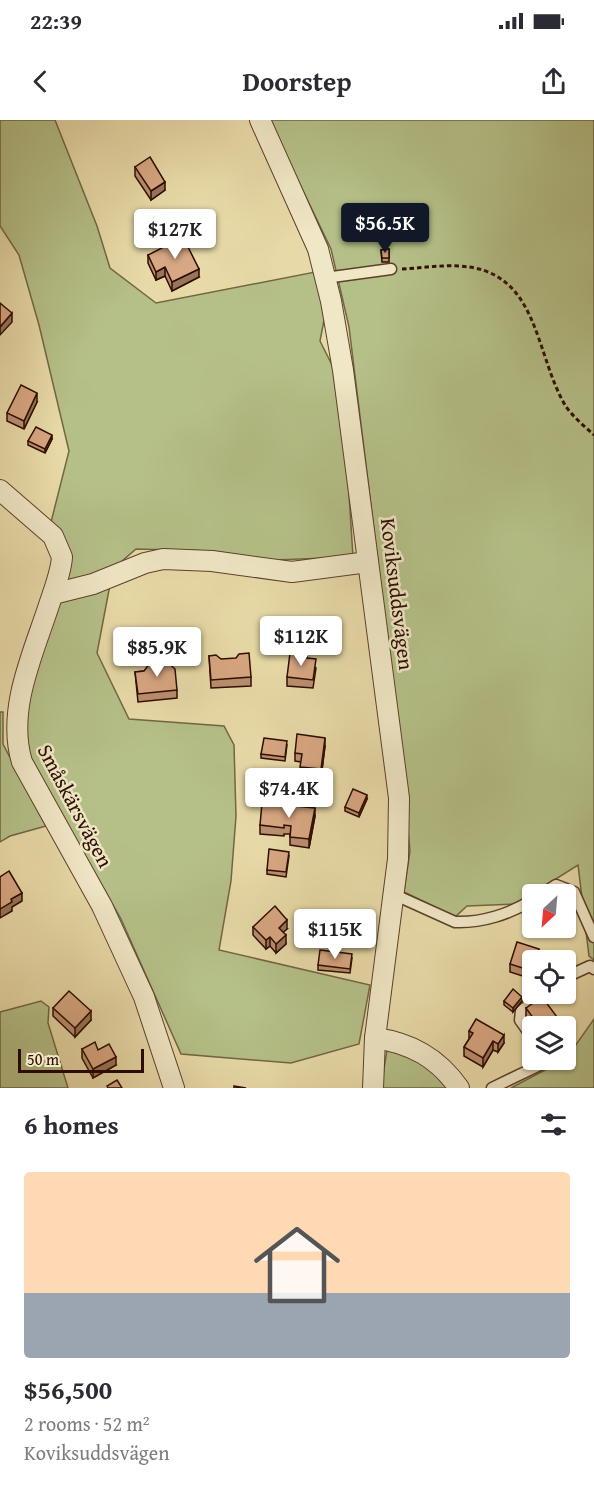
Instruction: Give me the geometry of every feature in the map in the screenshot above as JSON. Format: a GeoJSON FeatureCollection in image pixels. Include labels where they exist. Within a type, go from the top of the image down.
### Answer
{"type":"FeatureCollection","features":[{"type":"Feature","properties":{"kind":"street","name":"Koviksuddsvägen"},"geometry":{"type":"LineString","coordinates":[[260,120],[318,249],[325,278],[343,370],[399,798],[398,859],[375,1038],[373,1088]]}},
{"type":"Feature","properties":{"kind":"street","name":"Småskärsvägen"},"geometry":{"type":"LineString","coordinates":[[0,490],[53,536],[60,547],[62,562],[21,696],[15,730],[17,745],[22,762],[102,906],[144,997],[174,1088]]}},
{"type":"Feature","properties":{"kind":"street"},"geometry":{"type":"LineString","coordinates":[[53,594],[93,584],[145,563],[163,559],[212,561],[292,572],[368,562]]}},
{"type":"Feature","properties":{"kind":"street"},"geometry":{"type":"LineString","coordinates":[[375,1038],[397,1041],[427,1054],[459,1088]]}},
{"type":"Feature","properties":{"kind":"lane"},"geometry":{"type":"LineString","coordinates":[[325,278],[391,269]]}},
{"type":"Feature","properties":{"kind":"lane"},"geometry":{"type":"LineString","coordinates":[[393,894],[455,922],[513,911],[522,906]]}},
{"type":"Feature","properties":{"kind":"lane"},"geometry":{"type":"LineString","coordinates":[[576,896],[594,937]]}},
{"type":"Feature","properties":{"kind":"lane"},"geometry":{"type":"LineString","coordinates":[[576,972],[590,966],[594,969]]}},
{"type":"Feature","properties":{"kind":"lane"},"geometry":{"type":"LineString","coordinates":[[522,1023],[521,1011],[530,1004]]}},
{"type":"Feature","properties":{"kind":"lane"},"geometry":{"type":"LineString","coordinates":[[492,1088],[529,1070]]}},
{"type":"Feature","properties":{"kind":"path"},"geometry":{"type":"LineString","coordinates":[[391,269],[460,266],[491,274],[518,293],[530,312],[544,357],[566,406],[594,435]]}},
{"type":"Feature","properties":{"kind":"green space"},"geometry":{"type":"Polygon","coordinates":[[[0,120],[55,120],[97,226],[110,268],[156,303],[315,272],[326,310],[320,341],[334,369],[345,432],[353,557],[274,560],[211,551],[136,549],[113,569],[97,653],[129,719],[224,726],[234,745],[236,816],[231,881],[219,950],[370,985],[359,1044],[291,1063],[181,1054],[121,919],[29,757],[23,735],[32,685],[66,562],[68,546],[50,526],[69,451],[39,325],[19,255],[0,226],[0,120]]]}},
{"type":"Feature","properties":{"kind":"green space"},"geometry":{"type":"Polygon","coordinates":[[[269,120],[594,120],[594,960],[589,956],[578,865],[548,884],[522,884],[522,900],[516,904],[467,906],[455,917],[404,892],[410,851],[401,749],[349,327],[331,249],[269,120]]]}},
{"type":"Feature","properties":{"kind":"green space"},"geometry":{"type":"Polygon","coordinates":[[[0,712],[3,712],[3,744],[46,826],[10,836],[0,842],[0,712]]]}},
{"type":"Feature","properties":{"kind":"green space"},"geometry":{"type":"Polygon","coordinates":[[[41,1001],[49,1007],[48,1023],[68,1088],[0,1088],[0,1012],[41,1001]]]}},
{"type":"Feature","properties":{"kind":"green space"},"geometry":{"type":"Polygon","coordinates":[[[594,1019],[594,1088],[511,1088],[545,1070],[576,1070],[576,1045],[594,1019]]]}},
{"type":"Feature","properties":{"kind":"green space"},"geometry":{"type":"Polygon","coordinates":[[[387,1050],[422,1060],[448,1088],[381,1088],[387,1050]]]}},
{"type":"Feature","properties":{"kind":"building"},"geometry":{"type":"Polygon","coordinates":[[[150,157],[165,182],[151,191],[135,167],[150,157]]]}},
{"type":"Feature","properties":{"kind":"building"},"geometry":{"type":"Polygon","coordinates":[[[183,237],[199,269],[172,282],[165,267],[156,272],[148,255],[183,237]]]}},
{"type":"Feature","properties":{"kind":"building"},"geometry":{"type":"Polygon","coordinates":[[[389,249],[389,258],[382,258],[381,250],[389,249]]]}},
{"type":"Feature","properties":{"kind":"building"},"geometry":{"type":"Polygon","coordinates":[[[0,303],[12,313],[0,327],[0,303]]]}},
{"type":"Feature","properties":{"kind":"building"},"geometry":{"type":"Polygon","coordinates":[[[21,385],[37,393],[24,421],[7,413],[21,385]]]}},
{"type":"Feature","properties":{"kind":"building"},"geometry":{"type":"Polygon","coordinates":[[[36,427],[52,435],[45,449],[28,441],[36,427]]]}},
{"type":"Feature","properties":{"kind":"building"},"geometry":{"type":"Polygon","coordinates":[[[249,653],[251,677],[211,680],[209,656],[216,655],[221,659],[236,658],[239,654],[249,653]]]}},
{"type":"Feature","properties":{"kind":"building"},"geometry":{"type":"Polygon","coordinates":[[[290,653],[307,655],[307,658],[316,659],[313,680],[287,677],[290,653]]]}},
{"type":"Feature","properties":{"kind":"building"},"geometry":{"type":"Polygon","coordinates":[[[166,661],[175,669],[177,690],[138,694],[135,672],[144,671],[150,663],[166,661]]]}},
{"type":"Feature","properties":{"kind":"building"},"geometry":{"type":"Polygon","coordinates":[[[297,734],[325,738],[321,769],[300,767],[302,754],[295,753],[297,734]]]}},
{"type":"Feature","properties":{"kind":"building"},"geometry":{"type":"Polygon","coordinates":[[[264,738],[287,741],[285,757],[261,754],[264,738]]]}},
{"type":"Feature","properties":{"kind":"building"},"geometry":{"type":"Polygon","coordinates":[[[353,789],[367,795],[359,813],[345,807],[353,789]]]}},
{"type":"Feature","properties":{"kind":"building"},"geometry":{"type":"Polygon","coordinates":[[[262,803],[315,808],[309,839],[290,837],[291,826],[284,825],[284,828],[260,825],[262,803]]]}},
{"type":"Feature","properties":{"kind":"building"},"geometry":{"type":"Polygon","coordinates":[[[269,849],[289,852],[286,872],[267,870],[269,849]]]}},
{"type":"Feature","properties":{"kind":"building"},"geometry":{"type":"Polygon","coordinates":[[[9,871],[22,893],[0,909],[0,877],[9,871]]]}},
{"type":"Feature","properties":{"kind":"building"},"geometry":{"type":"Polygon","coordinates":[[[275,906],[287,920],[279,928],[286,935],[276,944],[270,937],[266,940],[253,927],[275,906]]]}},
{"type":"Feature","properties":{"kind":"building"},"geometry":{"type":"Polygon","coordinates":[[[517,942],[539,949],[522,950],[522,968],[510,964],[517,942]]]}},
{"type":"Feature","properties":{"kind":"building"},"geometry":{"type":"Polygon","coordinates":[[[320,950],[352,954],[350,969],[318,965],[320,950]]]}},
{"type":"Feature","properties":{"kind":"building"},"geometry":{"type":"Polygon","coordinates":[[[513,989],[522,997],[513,1008],[504,1001],[513,989]]]}},
{"type":"Feature","properties":{"kind":"building"},"geometry":{"type":"Polygon","coordinates":[[[69,991],[91,1011],[75,1028],[53,1008],[69,991]]]}},
{"type":"Feature","properties":{"kind":"building"},"geometry":{"type":"Polygon","coordinates":[[[532,1004],[547,1004],[556,1016],[532,1016],[526,1008],[532,1004]]]}},
{"type":"Feature","properties":{"kind":"building"},"geometry":{"type":"Polygon","coordinates":[[[476,1019],[504,1035],[498,1044],[493,1041],[483,1058],[464,1047],[473,1033],[469,1031],[476,1019]]]}},
{"type":"Feature","properties":{"kind":"building"},"geometry":{"type":"Polygon","coordinates":[[[95,1042],[98,1050],[109,1044],[116,1057],[93,1069],[82,1049],[95,1042]]]}},
{"type":"Feature","properties":{"kind":"building"},"geometry":{"type":"Polygon","coordinates":[[[117,1080],[122,1088],[108,1088],[107,1086],[117,1080]]]}}]}
